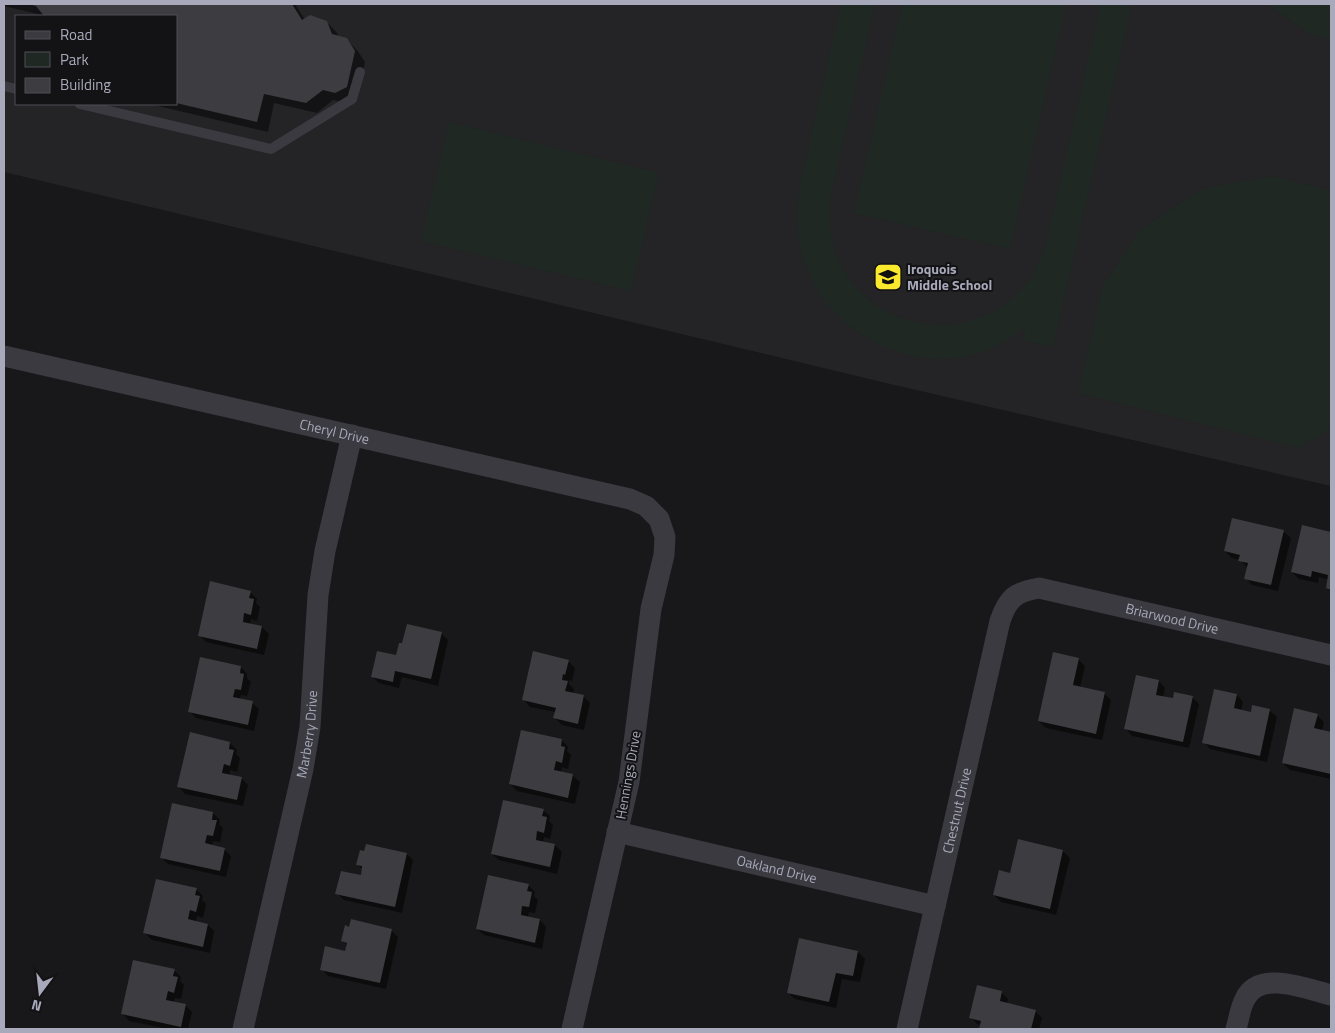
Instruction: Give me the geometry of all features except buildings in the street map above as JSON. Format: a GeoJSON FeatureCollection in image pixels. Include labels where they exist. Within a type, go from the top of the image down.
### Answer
{"type":"FeatureCollection","features":[{"type":"Feature","properties":{"kind":"street","name":"Cheryl Drive"},"geometry":{"type":"LineString","coordinates":[[4,356],[630,499],[646,506],[659,519]]}},
{"type":"Feature","properties":{"kind":"street","name":"Marberry Drive"},"geometry":{"type":"LineString","coordinates":[[243,1029],[303,769],[310,727],[318,595],[325,550],[352,435]]}},
{"type":"Feature","properties":{"kind":"street","name":"Hennings Drive"},"geometry":{"type":"LineString","coordinates":[[572,1029],[629,782],[650,609],[664,555],[665,537],[659,519]]}},
{"type":"Feature","properties":{"kind":"street","name":"Briarwood Drive"},"geometry":{"type":"LineString","coordinates":[[1013,596],[1026,590],[1039,588],[1331,655]]}},
{"type":"Feature","properties":{"kind":"street","name":"Chestnut Drive"},"geometry":{"type":"LineString","coordinates":[[907,1029],[1000,621],[1005,608],[1013,596]]}},
{"type":"Feature","properties":{"kind":"street","name":"Oakland Drive"},"geometry":{"type":"LineString","coordinates":[[617,832],[935,906]]}},
{"type":"Feature","properties":{"kind":"street"},"geometry":{"type":"LineString","coordinates":[[1236,1029],[1245,998],[1253,988],[1265,982],[1278,982],[1331,995]]}},
{"type":"Feature","properties":{"kind":"lane"},"geometry":{"type":"LineString","coordinates":[[84,105],[270,149],[352,99],[360,72]]}},
{"type":"Feature","properties":{"kind":"shaded area","name":"Iroquois Middle School"},"geometry":{"type":"Polygon","coordinates":[[[4,4],[1331,4],[1331,486],[886,383],[4,172],[4,4]]]}},
{"type":"Feature","properties":{"kind":"green space"},"geometry":{"type":"Polygon","coordinates":[[[841,4],[875,4],[830,199],[831,229],[835,252],[853,284],[873,303],[897,316],[923,323],[949,324],[976,319],[1001,307],[1027,284],[1044,251],[1101,4],[1132,4],[1053,347],[1023,340],[1025,327],[997,346],[967,356],[936,359],[905,354],[875,343],[849,325],[826,302],[805,264],[799,243],[797,211],[799,189],[841,4]]]}},
{"type":"Feature","properties":{"kind":"green space"},"geometry":{"type":"Polygon","coordinates":[[[902,4],[1066,4],[1010,249],[854,213],[902,4]]]}},
{"type":"Feature","properties":{"kind":"green space"},"geometry":{"type":"Polygon","coordinates":[[[1267,4],[1331,4],[1331,39],[1311,35],[1267,4]]]}},
{"type":"Feature","properties":{"kind":"green space"},"geometry":{"type":"Polygon","coordinates":[[[449,122],[659,173],[631,291],[421,241],[449,122]]]}},
{"type":"Feature","properties":{"kind":"green space"},"geometry":{"type":"Polygon","coordinates":[[[1273,176],[1331,191],[1331,419],[1328,431],[1299,448],[1078,393],[1103,285],[1140,230],[1201,189],[1273,176]]]}},
{"type":"Feature","properties":{"kind":"place","name":"Iroquois Middle School"},"geometry":{"type":"Point","coordinates":[888,277]}}]}
